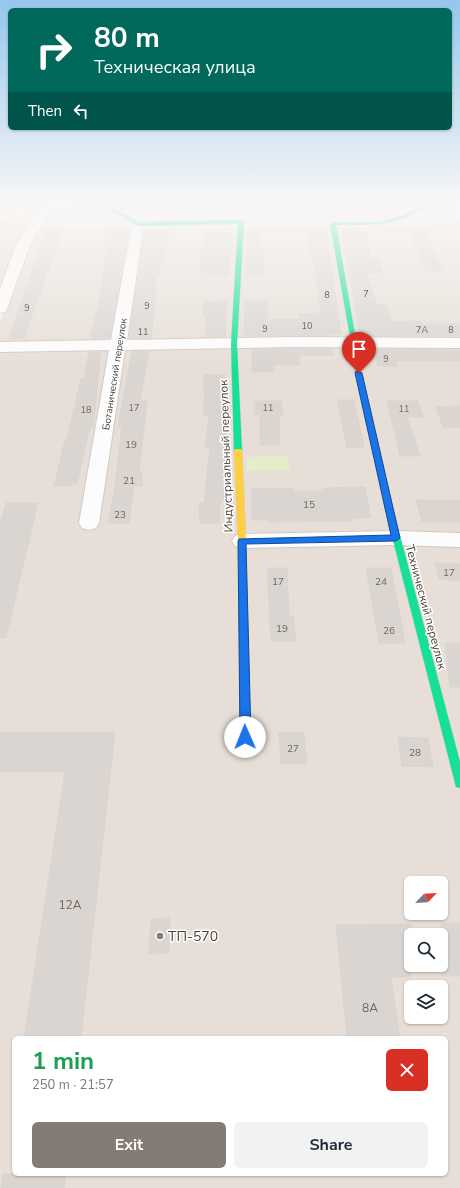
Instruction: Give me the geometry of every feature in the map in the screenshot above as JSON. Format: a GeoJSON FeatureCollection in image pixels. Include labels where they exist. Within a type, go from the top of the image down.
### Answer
{"type":"FeatureCollection","features":[{"type":"Feature","properties":{"kind":"street"},"geometry":{"type":"LineString","coordinates":[[0,309],[19,257]]}},
{"type":"Feature","properties":{"kind":"street","name":"Ботанический переулок"},"geometry":{"type":"LineString","coordinates":[[89,523],[133,257]]}},
{"type":"Feature","properties":{"kind":"street","name":"Индустриальный переулок"},"geometry":{"type":"LineString","coordinates":[[239,257],[234,344],[242,541],[245,737]]}},
{"type":"Feature","properties":{"kind":"street","name":"Технический переулок"},"geometry":{"type":"LineString","coordinates":[[338,257],[352,342],[396,538],[460,783]]}},
{"type":"Feature","properties":{"kind":"street"},"geometry":{"type":"LineString","coordinates":[[0,347],[460,342]]}},
{"type":"Feature","properties":{"kind":"street"},"geometry":{"type":"LineString","coordinates":[[242,541],[396,538],[460,540]]}},
{"type":"Feature","properties":{"kind":"shaded area"},"geometry":{"type":"Polygon","coordinates":[[[0,257],[18,257],[0,293],[0,257]]]}},
{"type":"Feature","properties":{"kind":"shaded area"},"geometry":{"type":"Polygon","coordinates":[[[24,257],[460,257],[460,1188],[0,1188],[0,323],[24,257]]]}},
{"type":"Feature","properties":{"kind":"green space"},"geometry":{"type":"Polygon","coordinates":[[[288,456],[290,470],[247,471],[246,457],[288,456]]]}},
{"type":"Feature","properties":{"kind":"building"},"geometry":{"type":"Polygon","coordinates":[[[37,257],[53,257],[39,296],[32,296],[38,298],[24,339],[9,339],[37,257]]]}},
{"type":"Feature","properties":{"kind":"building"},"geometry":{"type":"Polygon","coordinates":[[[106,257],[124,257],[110,338],[90,337],[100,298],[106,257]]]}},
{"type":"Feature","properties":{"kind":"building"},"geometry":{"type":"Polygon","coordinates":[[[141,257],[165,257],[162,258],[159,275],[155,275],[155,302],[151,338],[129,338],[141,257]]]}},
{"type":"Feature","properties":{"kind":"building"},"geometry":{"type":"Polygon","coordinates":[[[201,257],[230,257],[229,275],[206,275],[206,272],[200,272],[201,257]]]}},
{"type":"Feature","properties":{"kind":"building"},"geometry":{"type":"Polygon","coordinates":[[[247,257],[263,257],[264,275],[246,275],[247,257]]]}},
{"type":"Feature","properties":{"kind":"building"},"geometry":{"type":"Polygon","coordinates":[[[313,257],[330,257],[341,334],[329,334],[330,336],[244,336],[245,301],[268,301],[268,320],[300,319],[299,314],[321,313],[313,257]]]}},
{"type":"Feature","properties":{"kind":"building"},"geometry":{"type":"Polygon","coordinates":[[[347,257],[379,259],[383,273],[367,273],[376,304],[387,305],[391,322],[420,321],[422,324],[460,324],[460,336],[371,336],[371,334],[360,334],[347,257]]]}},
{"type":"Feature","properties":{"kind":"building"},"geometry":{"type":"Polygon","coordinates":[[[420,257],[437,257],[442,271],[426,271],[420,257]]]}},
{"type":"Feature","properties":{"kind":"building"},"geometry":{"type":"Polygon","coordinates":[[[227,301],[225,337],[205,337],[206,317],[203,317],[204,302],[227,301]]]}},
{"type":"Feature","properties":{"kind":"building"},"geometry":{"type":"Polygon","coordinates":[[[252,349],[332,349],[333,355],[299,355],[300,365],[273,365],[273,372],[252,372],[252,349]]]}},
{"type":"Feature","properties":{"kind":"building"},"geometry":{"type":"Polygon","coordinates":[[[374,349],[460,350],[460,361],[396,361],[397,366],[378,366],[374,349]]]}},
{"type":"Feature","properties":{"kind":"building"},"geometry":{"type":"Polygon","coordinates":[[[132,351],[149,351],[140,401],[147,401],[139,472],[142,472],[142,486],[134,486],[129,523],[108,523],[114,493],[122,427],[118,427],[132,351]]]}},
{"type":"Feature","properties":{"kind":"building"},"geometry":{"type":"Polygon","coordinates":[[[89,352],[101,352],[93,427],[90,427],[77,484],[72,484],[71,486],[54,486],[65,440],[67,440],[81,378],[84,378],[89,352]]]}},
{"type":"Feature","properties":{"kind":"building"},"geometry":{"type":"Polygon","coordinates":[[[204,375],[225,375],[224,433],[226,433],[224,474],[226,474],[225,495],[219,508],[220,523],[200,523],[199,503],[204,503],[210,447],[205,447],[209,416],[203,415],[205,390],[203,390],[204,375]]]}},
{"type":"Feature","properties":{"kind":"building"},"geometry":{"type":"Polygon","coordinates":[[[337,400],[354,400],[364,447],[347,448],[337,400]]]}},
{"type":"Feature","properties":{"kind":"building"},"geometry":{"type":"Polygon","coordinates":[[[254,401],[281,401],[283,415],[279,415],[280,445],[260,445],[260,415],[254,415],[254,401]]]}},
{"type":"Feature","properties":{"kind":"building"},"geometry":{"type":"Polygon","coordinates":[[[387,401],[418,401],[423,417],[407,417],[420,456],[400,456],[387,401]]]}},
{"type":"Feature","properties":{"kind":"building"},"geometry":{"type":"Polygon","coordinates":[[[460,406],[460,427],[443,427],[436,407],[460,406]]]}},
{"type":"Feature","properties":{"kind":"building"},"geometry":{"type":"Polygon","coordinates":[[[365,487],[371,518],[352,518],[353,521],[270,522],[270,520],[252,520],[251,489],[293,488],[293,491],[323,491],[323,488],[365,487]]]}},
{"type":"Feature","properties":{"kind":"building"},"geometry":{"type":"Polygon","coordinates":[[[416,500],[460,500],[460,522],[422,522],[416,500]]]}},
{"type":"Feature","properties":{"kind":"building"},"geometry":{"type":"Polygon","coordinates":[[[6,503],[38,503],[6,638],[0,637],[0,524],[6,503]]]}},
{"type":"Feature","properties":{"kind":"building"},"geometry":{"type":"Polygon","coordinates":[[[435,563],[460,564],[460,581],[439,579],[435,563]]]}},
{"type":"Feature","properties":{"kind":"building"},"geometry":{"type":"Polygon","coordinates":[[[267,568],[287,568],[289,616],[293,616],[296,641],[271,641],[267,568]]]}},
{"type":"Feature","properties":{"kind":"building"},"geometry":{"type":"Polygon","coordinates":[[[366,568],[391,568],[405,643],[379,643],[366,568]]]}},
{"type":"Feature","properties":{"kind":"building"},"geometry":{"type":"Polygon","coordinates":[[[445,643],[460,643],[460,687],[450,687],[445,643]]]}},
{"type":"Feature","properties":{"kind":"building"},"geometry":{"type":"Polygon","coordinates":[[[0,732],[115,732],[81,1036],[24,1036],[65,772],[0,772],[0,732]]]}},
{"type":"Feature","properties":{"kind":"building"},"geometry":{"type":"Polygon","coordinates":[[[279,732],[304,732],[307,764],[281,764],[279,732]]]}},
{"type":"Feature","properties":{"kind":"building"},"geometry":{"type":"Polygon","coordinates":[[[398,737],[428,738],[433,767],[402,766],[398,737]]]}},
{"type":"Feature","properties":{"kind":"building","name":"ТП-570"},"geometry":{"type":"Polygon","coordinates":[[[170,918],[169,953],[149,954],[151,919],[170,918]]]}},
{"type":"Feature","properties":{"kind":"building"},"geometry":{"type":"Polygon","coordinates":[[[441,923],[460,923],[460,976],[441,976],[441,972],[448,972],[448,928],[441,928],[441,923]]]}},
{"type":"Feature","properties":{"kind":"building"},"geometry":{"type":"Polygon","coordinates":[[[411,924],[411,928],[404,928],[404,972],[411,972],[411,977],[391,977],[400,1036],[347,1036],[336,925],[411,924]]]}},
{"type":"Feature","properties":{"kind":"building"},"geometry":{"type":"Polygon","coordinates":[[[3,1174],[12,1174],[12,1176],[66,1176],[64,1188],[1,1188],[3,1174]]]}},
{"type":"Feature","properties":{"kind":"traffic: fast"},"geometry":{"type":"LineString","coordinates":[[238,451],[234,344],[239,257]]}},
{"type":"Feature","properties":{"kind":"traffic: fast"},"geometry":{"type":"LineString","coordinates":[[339,257],[358,369]]}},
{"type":"Feature","properties":{"kind":"traffic: fast"},"geometry":{"type":"LineString","coordinates":[[388,505],[460,783]]}},
{"type":"Feature","properties":{"kind":"traffic: slow"},"geometry":{"type":"LineString","coordinates":[[358,369],[388,505]]}},
{"type":"Feature","properties":{"kind":"traffic: slow"},"geometry":{"type":"LineString","coordinates":[[238,451],[242,541],[245,737]]}},
{"type":"Feature","properties":{"kind":"place","name":"ТП-570"},"geometry":{"type":"Point","coordinates":[160,936]}},
{"type":"Feature","properties":{"kind":"route"},"geometry":{"type":"LineString","coordinates":[[245,737],[242,541],[396,538],[382,482],[359,373]]}}]}
